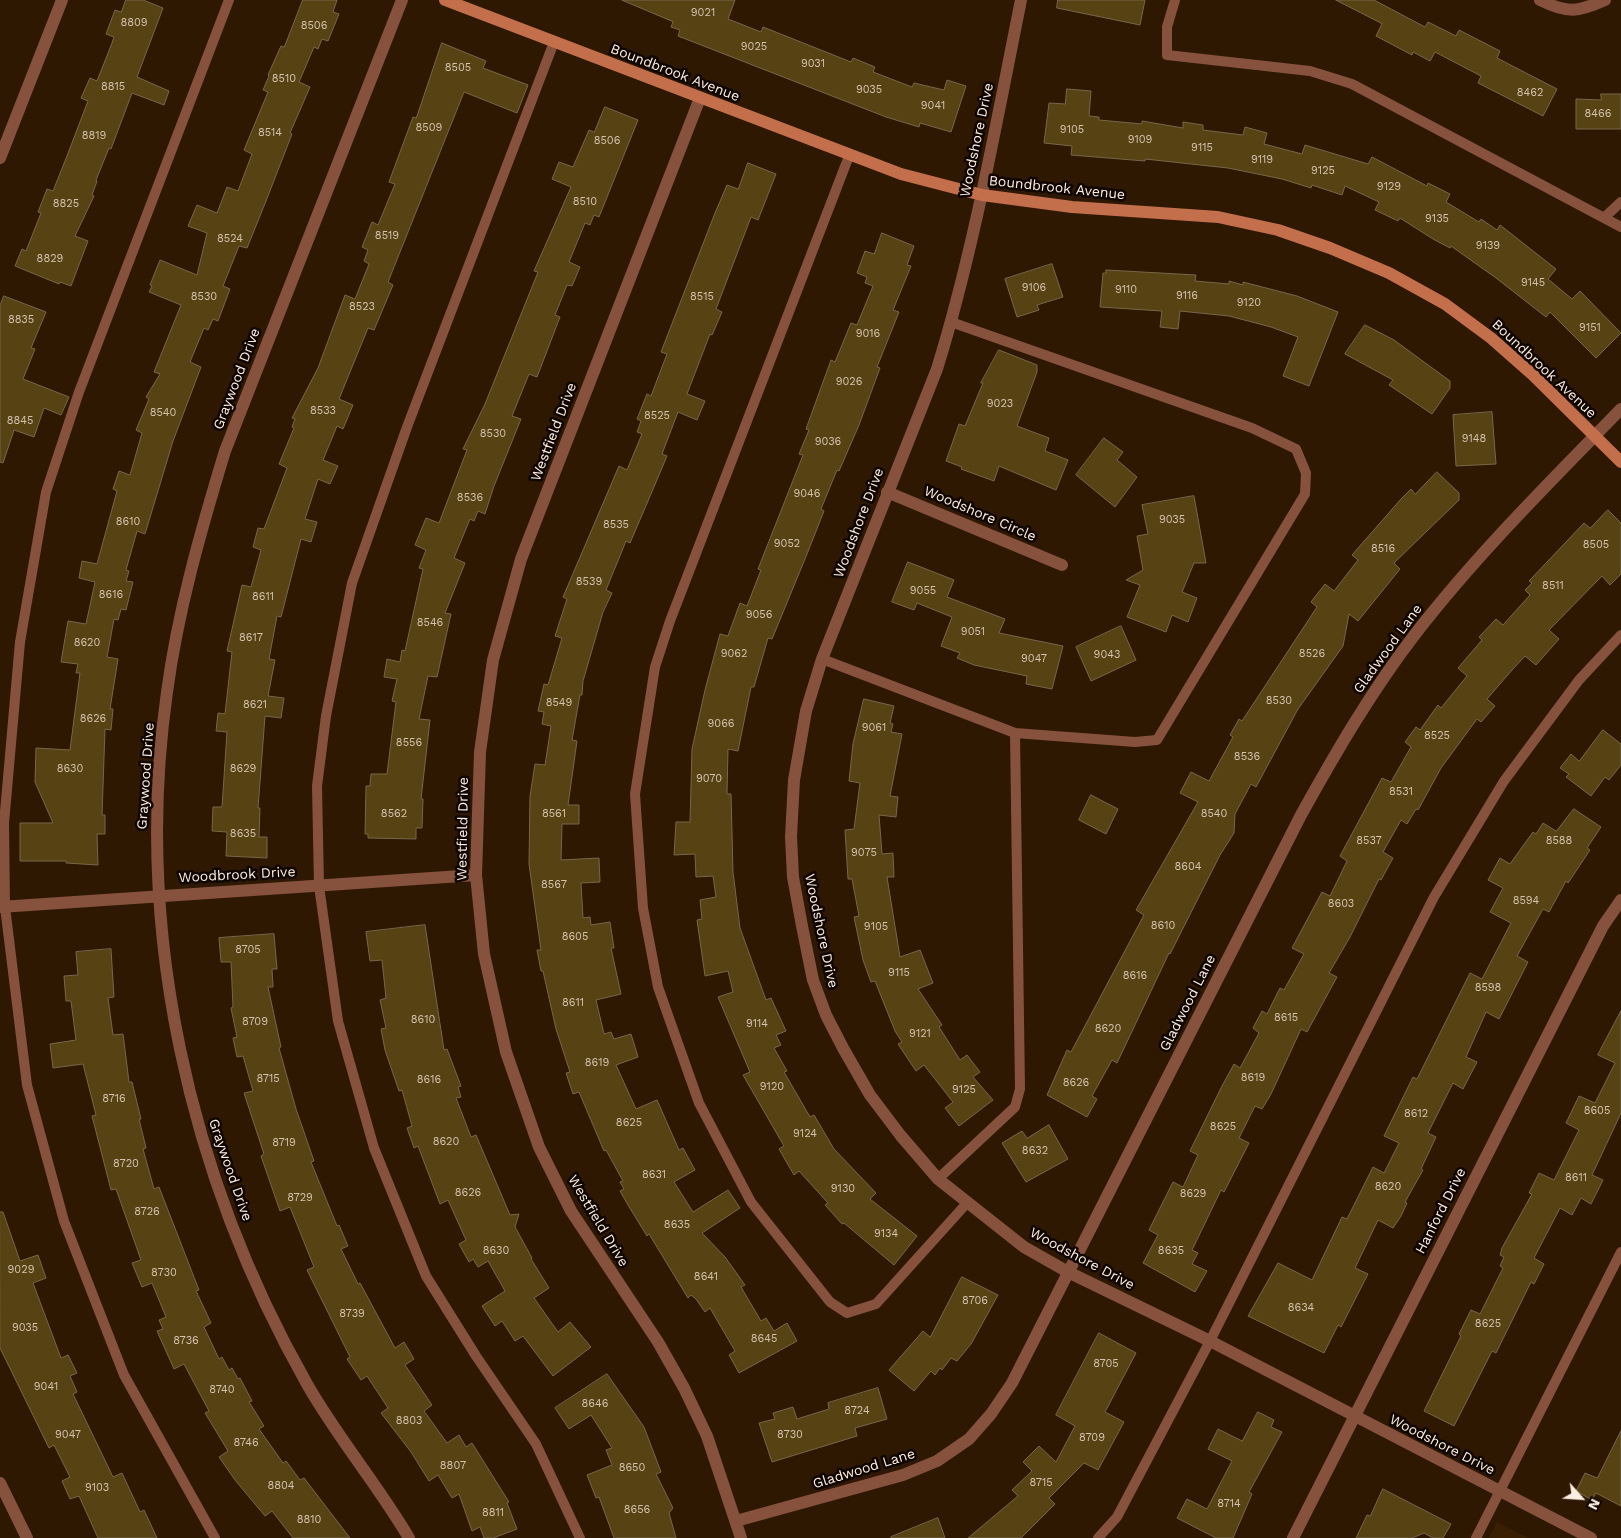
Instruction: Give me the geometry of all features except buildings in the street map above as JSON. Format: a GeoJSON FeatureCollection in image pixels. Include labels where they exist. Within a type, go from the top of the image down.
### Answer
{"type":"FeatureCollection","features":[{"type":"Feature","properties":{"kind":"street"},"geometry":{"type":"LineString","coordinates":[[0,158],[62,0]]}},
{"type":"Feature","properties":{"kind":"street","name":"Graywood Drive"},"geometry":{"type":"LineString","coordinates":[[402,0],[225,451],[203,522],[187,583],[167,693],[157,815],[158,895],[170,997],[192,1105],[222,1197],[258,1287],[307,1385],[409,1538]]}},
{"type":"Feature","properties":{"kind":"street","name":"Boundbrook Avenue"},"geometry":{"type":"LineString","coordinates":[[445,0],[849,156],[901,174],[982,195],[1072,207],[1218,217],[1278,230],[1330,248],[1389,273],[1445,304],[1491,338],[1526,368],[1621,462]]}},
{"type":"Feature","properties":{"kind":"street","name":"Woodshore Drive"},"geometry":{"type":"LineString","coordinates":[[1021,0],[982,195],[951,322],[936,369],[822,659],[806,711],[794,780],[791,837],[793,877],[813,980],[834,1032],[870,1095],[901,1136],[938,1179],[1024,1247],[1068,1272],[1210,1341],[1591,1538]]}},
{"type":"Feature","properties":{"kind":"street"},"geometry":{"type":"LineString","coordinates":[[1540,0],[1554,7],[1580,11],[1605,0]]}},
{"type":"Feature","properties":{"kind":"street","name":"Westfield Drive"},"geometry":{"type":"LineString","coordinates":[[700,98],[521,559],[493,660],[480,752],[476,875],[484,954],[506,1052],[538,1147],[572,1211],[658,1342],[684,1388],[707,1436],[741,1538]]}},
{"type":"Feature","properties":{"kind":"street","name":"Gladwood Lane"},"geometry":{"type":"LineString","coordinates":[[736,1521],[903,1475],[938,1461],[970,1439],[991,1414],[1012,1383],[1301,815],[1347,732],[1416,633],[1491,545],[1621,409]]}},
{"type":"Feature","properties":{"kind":"street","name":"Woodshore Circle"},"geometry":{"type":"LineString","coordinates":[[887,492],[1062,565]]}},
{"type":"Feature","properties":{"kind":"street","name":"Woodbrook Drive"},"geometry":{"type":"LineString","coordinates":[[2,907],[476,875]]}},
{"type":"Feature","properties":{"kind":"street","name":"Hanford Drive"},"geometry":{"type":"LineString","coordinates":[[1293,1538],[1603,926],[1621,900]]}},
{"type":"Feature","properties":{"kind":"street"},"geometry":{"type":"LineString","coordinates":[[1,1487],[27,1538]]}},
{"type":"Feature","properties":{"kind":"lane"},"geometry":{"type":"LineString","coordinates":[[215,1538],[124,1375],[64,1221],[27,1084],[2,907],[4,823],[20,642],[46,492],[79,392],[229,0]]}},
{"type":"Feature","properties":{"kind":"lane"},"geometry":{"type":"LineString","coordinates":[[1175,0],[1167,27],[1167,55],[1310,71],[1352,84],[1621,226]]}},
{"type":"Feature","properties":{"kind":"lane"},"geometry":{"type":"LineString","coordinates":[[554,42],[407,428],[352,582],[326,716],[317,786],[319,886],[338,1021],[374,1148],[426,1276],[476,1356],[536,1444],[580,1538]]}},
{"type":"Feature","properties":{"kind":"lane"},"geometry":{"type":"LineString","coordinates":[[849,156],[670,621],[655,667],[635,794],[643,908],[658,987],[699,1103],[751,1202],[830,1302],[847,1313],[876,1304],[967,1203]]}},
{"type":"Feature","properties":{"kind":"lane"},"geometry":{"type":"LineString","coordinates":[[1605,217],[1621,202]]}},
{"type":"Feature","properties":{"kind":"lane"},"geometry":{"type":"LineString","coordinates":[[822,659],[1015,733],[1135,742],[1158,740],[1305,494],[1306,473],[1296,449],[1252,428],[951,322]]}},
{"type":"Feature","properties":{"kind":"lane"},"geometry":{"type":"LineString","coordinates":[[1098,1538],[1117,1517],[1210,1341],[1434,897],[1504,781],[1578,680],[1621,635]]}},
{"type":"Feature","properties":{"kind":"lane"},"geometry":{"type":"LineString","coordinates":[[938,1179],[1015,1107],[1020,1089],[1015,733]]}},
{"type":"Feature","properties":{"kind":"lane"},"geometry":{"type":"LineString","coordinates":[[1476,1538],[1621,1252]]}},
{"type":"Feature","properties":{"kind":"shaded area"},"geometry":{"type":"Polygon","coordinates":[[[1497,1522],[1528,1538],[1489,1538],[1497,1522]]]}}]}
